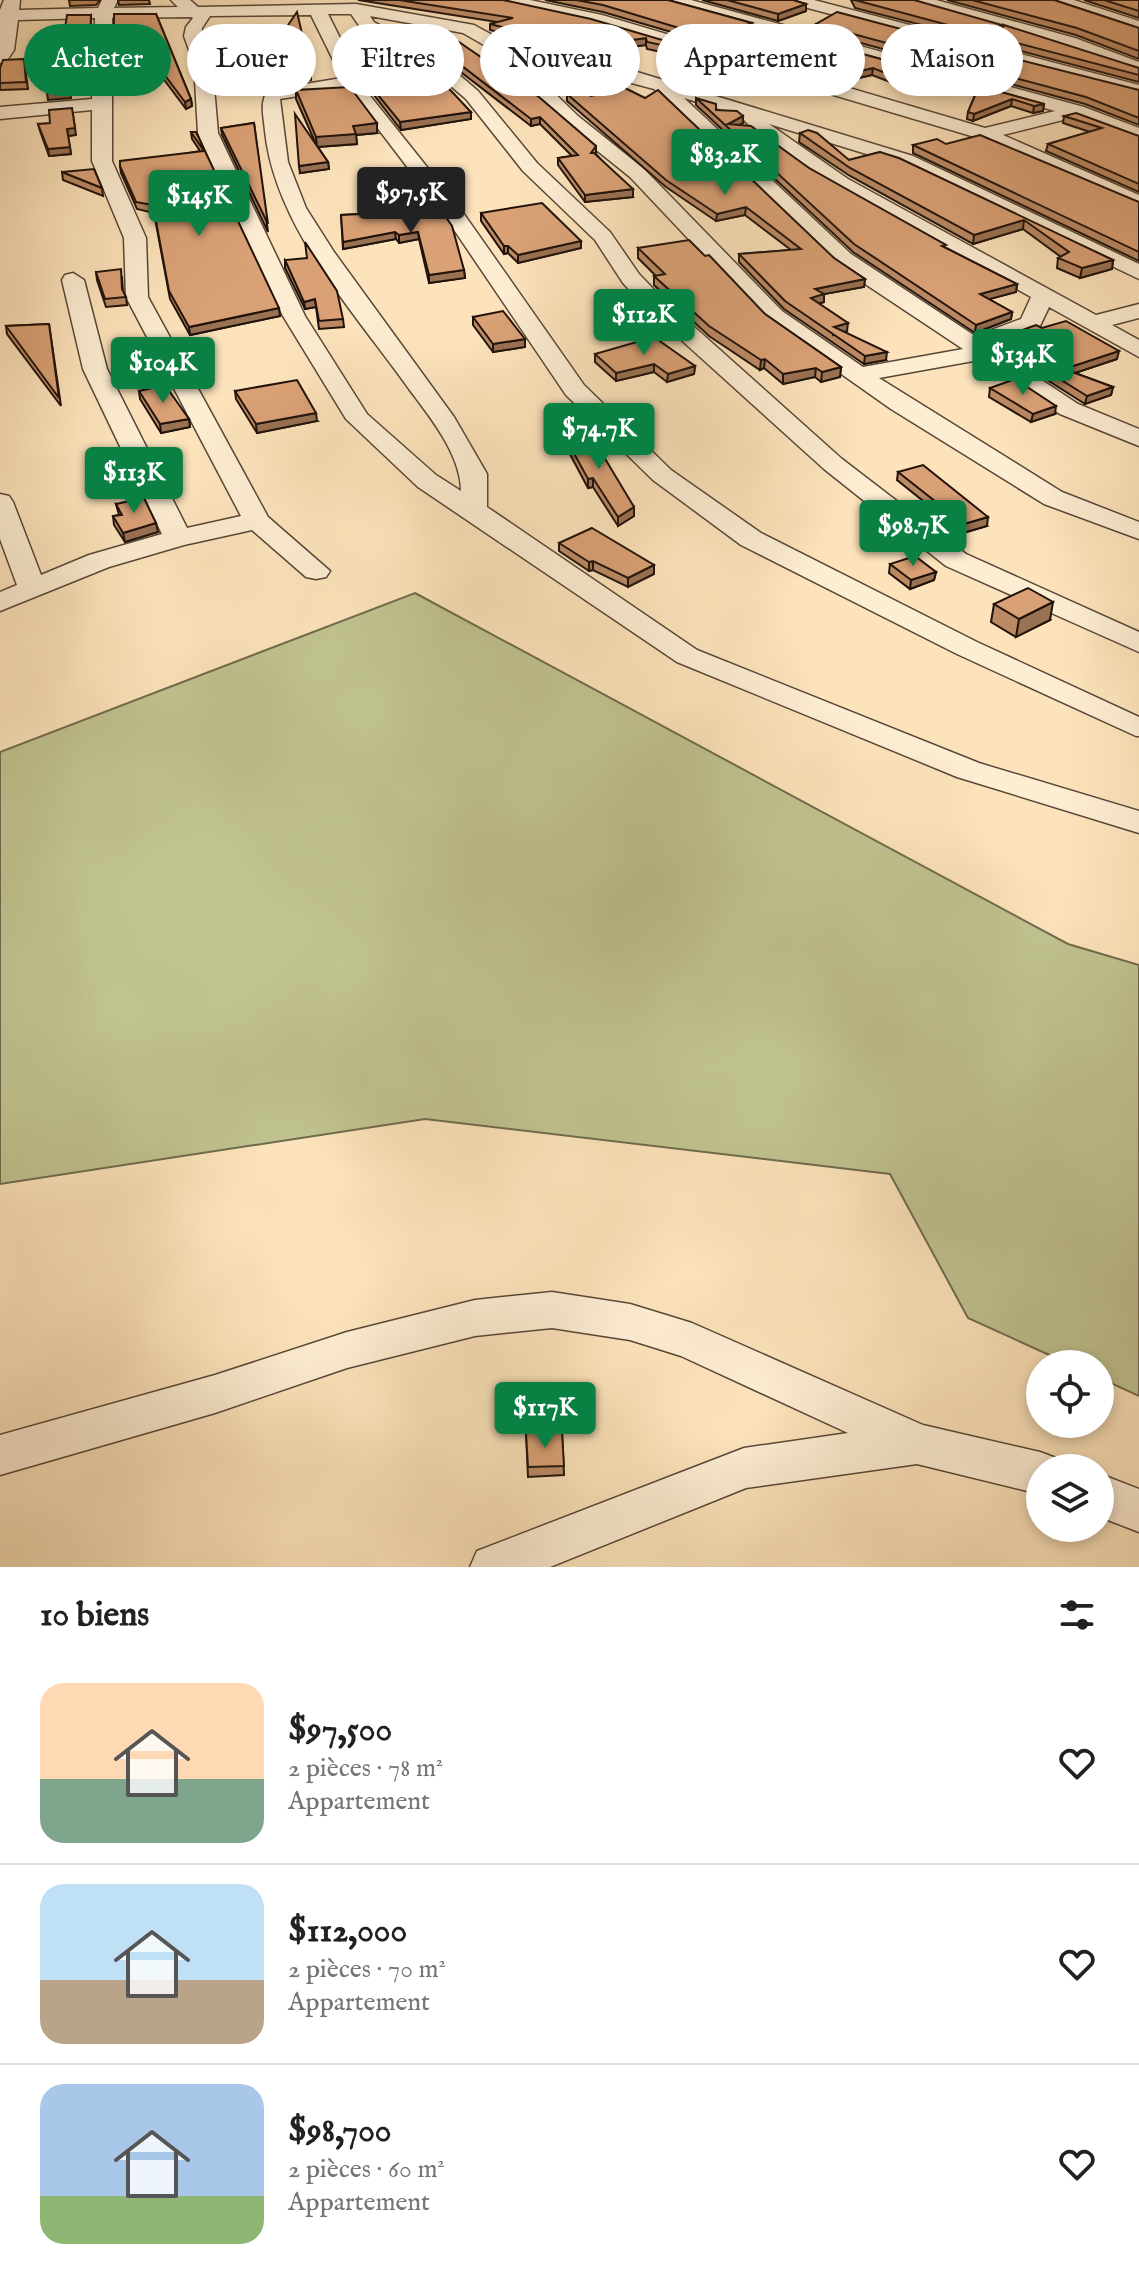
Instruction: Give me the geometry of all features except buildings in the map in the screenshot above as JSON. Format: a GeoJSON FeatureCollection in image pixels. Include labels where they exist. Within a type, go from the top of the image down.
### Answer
{"type":"FeatureCollection","features":[{"type":"Feature","properties":{"kind":"street"},"geometry":{"type":"LineString","coordinates":[[507,0],[578,14],[656,38]]}},
{"type":"Feature","properties":{"kind":"street"},"geometry":{"type":"LineString","coordinates":[[672,0],[1077,111],[1139,135]]}},
{"type":"Feature","properties":{"kind":"street"},"geometry":{"type":"LineString","coordinates":[[918,0],[1006,24]]}},
{"type":"Feature","properties":{"kind":"street"},"geometry":{"type":"LineString","coordinates":[[1115,0],[1139,15]]}},
{"type":"Feature","properties":{"kind":"street"},"geometry":{"type":"LineString","coordinates":[[739,24],[785,4],[1139,92]]}},
{"type":"Feature","properties":{"kind":"street"},"geometry":{"type":"LineString","coordinates":[[366,5],[368,26],[437,65],[472,95],[536,175],[603,236],[631,278],[655,304],[833,464],[956,560],[1139,643]]}},
{"type":"Feature","properties":{"kind":"street"},"geometry":{"type":"LineString","coordinates":[[0,58],[5,50],[7,10],[107,6],[272,6],[318,12],[366,5],[468,29],[480,36]]}},
{"type":"Feature","properties":{"kind":"street"},"geometry":{"type":"LineString","coordinates":[[107,6],[101,104],[102,161],[135,238],[137,297],[257,521],[316,571]]}},
{"type":"Feature","properties":{"kind":"street"},"geometry":{"type":"LineString","coordinates":[[1057,6],[1101,30],[1139,45]]}},
{"type":"Feature","properties":{"kind":"street"},"geometry":{"type":"LineString","coordinates":[[1012,24],[1057,6],[1139,27]]}},
{"type":"Feature","properties":{"kind":"street"},"geometry":{"type":"LineString","coordinates":[[190,7],[203,18],[194,27],[193,36],[203,64],[208,133],[294,316],[358,419],[427,481],[687,656],[968,770],[1139,822]]}},
{"type":"Feature","properties":{"kind":"street"},"geometry":{"type":"LineString","coordinates":[[318,12],[332,39]]}},
{"type":"Feature","properties":{"kind":"street"},"geometry":{"type":"LineString","coordinates":[[1023,29],[1139,68]]}},
{"type":"Feature","properties":{"kind":"street"},"geometry":{"type":"LineString","coordinates":[[332,85],[274,94],[271,99],[278,162],[296,208],[324,254],[442,417],[474,474],[474,510]]}},
{"type":"Feature","properties":{"kind":"street"},"geometry":{"type":"LineString","coordinates":[[985,134],[1139,92]]}},
{"type":"Feature","properties":{"kind":"street"},"geometry":{"type":"LineString","coordinates":[[361,96],[452,211],[575,390],[662,475],[751,539],[967,648],[1136,727]]}},
{"type":"Feature","properties":{"kind":"street"},"geometry":{"type":"LineString","coordinates":[[550,96],[571,120],[637,173],[774,316],[859,375],[1053,498],[1139,531]]}},
{"type":"Feature","properties":{"kind":"street"},"geometry":{"type":"LineString","coordinates":[[671,96],[843,259],[1069,409],[1139,438]]}},
{"type":"Feature","properties":{"kind":"street"},"geometry":{"type":"LineString","coordinates":[[698,96],[906,160],[1139,272]]}},
{"type":"Feature","properties":{"kind":"street"},"geometry":{"type":"LineString","coordinates":[[854,96],[985,134],[1139,203]]}},
{"type":"Feature","properties":{"kind":"street"},"geometry":{"type":"LineString","coordinates":[[0,113],[101,104]]}},
{"type":"Feature","properties":{"kind":"street"},"geometry":{"type":"LineString","coordinates":[[740,108],[808,164],[1139,350]]}},
{"type":"Feature","properties":{"kind":"street"},"geometry":{"type":"LineString","coordinates":[[73,280],[95,369],[178,538]]}},
{"type":"Feature","properties":{"kind":"street"},"geometry":{"type":"LineString","coordinates":[[859,375],[978,349],[1031,323],[1043,294]]}},
{"type":"Feature","properties":{"kind":"street"},"geometry":{"type":"LineString","coordinates":[[1093,323],[1139,311]]}},
{"type":"Feature","properties":{"kind":"street"},"geometry":{"type":"LineString","coordinates":[[0,502],[32,589]]}},
{"type":"Feature","properties":{"kind":"street"},"geometry":{"type":"LineString","coordinates":[[0,602],[99,561],[178,538],[257,521]]}},
{"type":"Feature","properties":{"kind":"street"},"geometry":{"type":"LineString","coordinates":[[0,1455],[215,1394],[347,1350],[475,1318],[552,1310],[630,1322],[692,1341],[917,1444],[1026,1470]]}},
{"type":"Feature","properties":{"kind":"street"},"geometry":{"type":"LineString","coordinates":[[494,1567],[744,1468],[917,1444]]}},
{"type":"Feature","properties":{"kind":"street"},"geometry":{"type":"LineString","coordinates":[[1114,1501],[1139,1511]]}},
{"type":"Feature","properties":{"kind":"green space"},"geometry":{"type":"Polygon","coordinates":[[[415,593],[1068,944],[1139,965],[1139,1396],[1114,1384],[1114,1350],[1038,1350],[968,1318],[890,1174],[425,1119],[0,1184],[0,752],[415,593]]]}}]}
